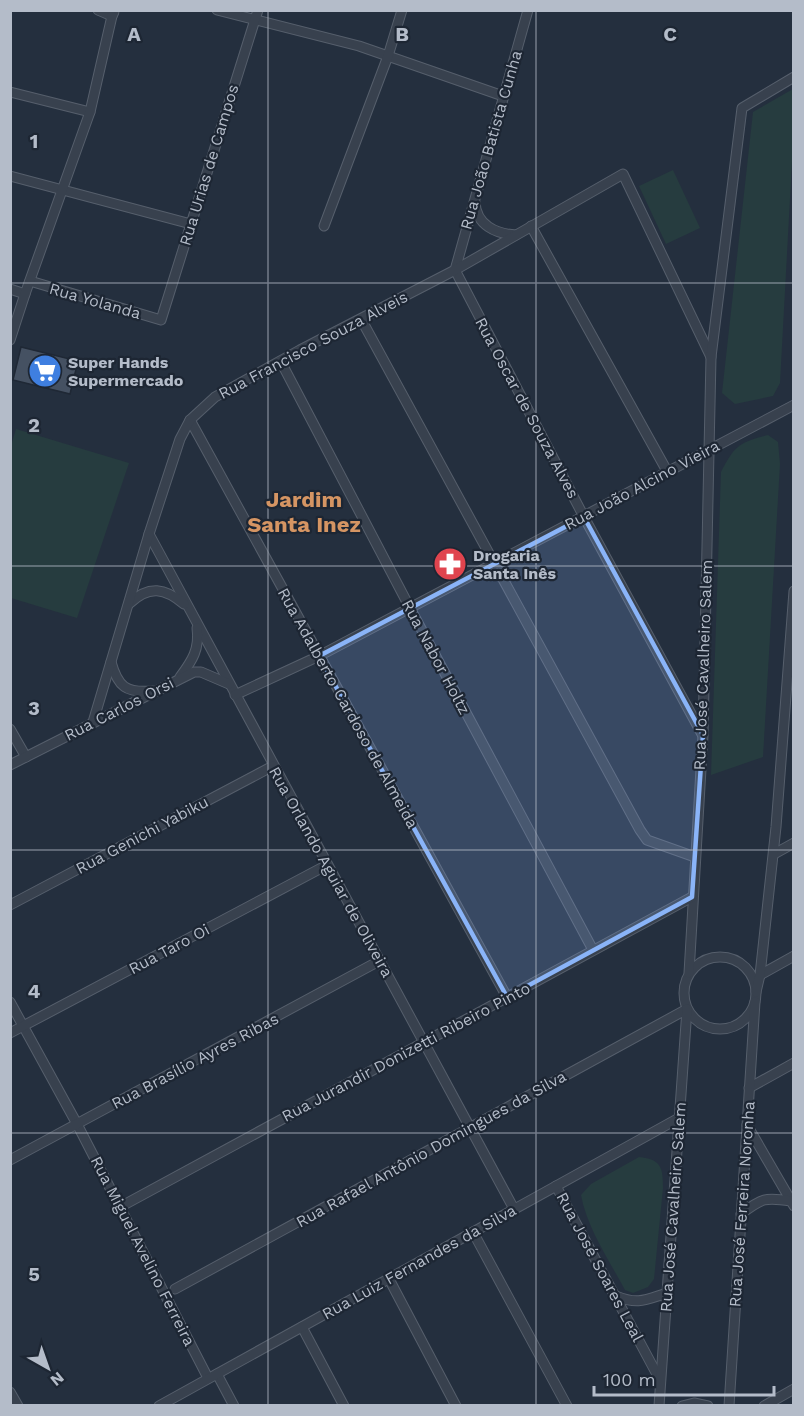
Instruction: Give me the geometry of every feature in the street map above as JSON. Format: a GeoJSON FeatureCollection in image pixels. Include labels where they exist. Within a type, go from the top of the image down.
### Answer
{"type":"FeatureCollection","features":[{"type":"Feature","properties":{"kind":"street"},"geometry":{"type":"LineString","coordinates":[[10,340],[90,112],[113,13],[98,10]]}},
{"type":"Feature","properties":{"kind":"street"},"geometry":{"type":"LineString","coordinates":[[218,10],[256,15],[359,46],[503,96]]}},
{"type":"Feature","properties":{"kind":"street"},"geometry":{"type":"LineString","coordinates":[[324,226],[388,56],[402,10]]}},
{"type":"Feature","properties":{"kind":"street","name":"Rua João Batista Cunha"},"geometry":{"type":"LineString","coordinates":[[454,270],[528,10]]}},
{"type":"Feature","properties":{"kind":"street","name":"Rua Urias de Campos"},"geometry":{"type":"LineString","coordinates":[[161,320],[256,15]]}},
{"type":"Feature","properties":{"kind":"street","name":"Rua José Cavalheiro Salem"},"geometry":{"type":"LineString","coordinates":[[689,973],[703,735],[711,357],[742,108],[794,77]]}},
{"type":"Feature","properties":{"kind":"street"},"geometry":{"type":"LineString","coordinates":[[10,92],[90,112]]}},
{"type":"Feature","properties":{"kind":"street","name":"Rua José Cavalheiro Salem"},"geometry":{"type":"LineString","coordinates":[[623,174],[711,357]]}},
{"type":"Feature","properties":{"kind":"street","name":"Rua Francisco Souza Alveis"},"geometry":{"type":"LineString","coordinates":[[93,722],[149,534],[180,439],[190,420],[215,397],[454,270],[623,174]]}},
{"type":"Feature","properties":{"kind":"street"},"geometry":{"type":"LineString","coordinates":[[10,176],[191,224]]}},
{"type":"Feature","properties":{"kind":"street"},"geometry":{"type":"LineString","coordinates":[[475,197],[476,208],[482,221],[493,230],[516,235]]}},
{"type":"Feature","properties":{"kind":"street"},"geometry":{"type":"LineString","coordinates":[[531,226],[667,471]]}},
{"type":"Feature","properties":{"kind":"street","name":"Rua Oscar de Souza Alves"},"geometry":{"type":"LineString","coordinates":[[454,270],[584,517],[703,735]]}},
{"type":"Feature","properties":{"kind":"street","name":"Rua Yolanda"},"geometry":{"type":"LineString","coordinates":[[30,281],[161,320]]}},
{"type":"Feature","properties":{"kind":"street","name":"Rua Yolanda"},"geometry":{"type":"LineString","coordinates":[[10,290],[25,294]]}},
{"type":"Feature","properties":{"kind":"street"},"geometry":{"type":"LineString","coordinates":[[361,319],[640,830],[647,840],[695,857]]}},
{"type":"Feature","properties":{"kind":"street","name":"Rua Nabor Holtz"},"geometry":{"type":"LineString","coordinates":[[281,362],[593,950]]}},
{"type":"Feature","properties":{"kind":"street","name":"Rua João Alcino Vieira"},"geometry":{"type":"LineString","coordinates":[[235,695],[320,656],[794,405]]}},
{"type":"Feature","properties":{"kind":"street","name":"Rua Adalberto Cardoso de Almeida"},"geometry":{"type":"LineString","coordinates":[[190,420],[507,997]]}},
{"type":"Feature","properties":{"kind":"street","name":"Rua Orlando Aguiar de Oliveira"},"geometry":{"type":"LineString","coordinates":[[149,534],[514,1209]]}},
{"type":"Feature","properties":{"kind":"street"},"geometry":{"type":"LineString","coordinates":[[128,604],[137,596],[152,591],[164,591],[188,607]]}},
{"type":"Feature","properties":{"kind":"street"},"geometry":{"type":"LineString","coordinates":[[756,992],[753,978],[745,966],[727,957],[706,959],[689,973],[683,994],[687,1010],[701,1024],[722,1029],[741,1022],[751,1012],[754,1002],[760,975],[774,854],[794,591]]}},
{"type":"Feature","properties":{"kind":"street"},"geometry":{"type":"LineString","coordinates":[[178,679],[194,658],[199,637],[197,624]]}},
{"type":"Feature","properties":{"kind":"street"},"geometry":{"type":"LineString","coordinates":[[111,663],[118,682],[123,687],[132,690],[156,690]]}},
{"type":"Feature","properties":{"kind":"street","name":"Rua Carlos Orsi"},"geometry":{"type":"LineString","coordinates":[[10,765],[194,672],[201,672],[229,684]]}},
{"type":"Feature","properties":{"kind":"street"},"geometry":{"type":"LineString","coordinates":[[10,729],[26,757]]}},
{"type":"Feature","properties":{"kind":"street","name":"Rua Genichi Yabiku"},"geometry":{"type":"LineString","coordinates":[[10,905],[273,766]]}},
{"type":"Feature","properties":{"kind":"street"},"geometry":{"type":"LineString","coordinates":[[774,854],[794,843]]}},
{"type":"Feature","properties":{"kind":"street","name":"Rua Taro Oi"},"geometry":{"type":"LineString","coordinates":[[10,1033],[327,865]]}},
{"type":"Feature","properties":{"kind":"street","name":"Rua Jurandir Donizetti Ribeiro Pinto"},"geometry":{"type":"LineString","coordinates":[[120,1207],[693,897]]}},
{"type":"Feature","properties":{"kind":"street"},"geometry":{"type":"LineString","coordinates":[[760,975],[794,956]]}},
{"type":"Feature","properties":{"kind":"street","name":"Rua Brasílio Ayres Ribas"},"geometry":{"type":"LineString","coordinates":[[10,1160],[380,961]]}},
{"type":"Feature","properties":{"kind":"street","name":"Rua Miguel Avelino Ferreira"},"geometry":{"type":"LineString","coordinates":[[10,1002],[212,1376],[234,1406]]}},
{"type":"Feature","properties":{"kind":"street","name":"Rua José Ferreira Noronha"},"geometry":{"type":"LineString","coordinates":[[729,1406],[754,1002]]}},
{"type":"Feature","properties":{"kind":"street","name":"Rua José Cavalheiro Salem"},"geometry":{"type":"LineString","coordinates":[[658,1406],[687,1010]]}},
{"type":"Feature","properties":{"kind":"street","name":"Rua Rafael Antônio Domingues da Silva"},"geometry":{"type":"LineString","coordinates":[[175,1289],[687,1010]]}},
{"type":"Feature","properties":{"kind":"street"},"geometry":{"type":"LineString","coordinates":[[749,1088],[794,1063]]}},
{"type":"Feature","properties":{"kind":"street","name":"Rua Luiz Fernandes da Silva"},"geometry":{"type":"LineString","coordinates":[[159,1406],[679,1118]]}},
{"type":"Feature","properties":{"kind":"street"},"geometry":{"type":"LineString","coordinates":[[747,1124],[792,1204]]}},
{"type":"Feature","properties":{"kind":"street","name":"Rua José Soares Leal"},"geometry":{"type":"LineString","coordinates":[[556,1186],[660,1380]]}},
{"type":"Feature","properties":{"kind":"street"},"geometry":{"type":"LineString","coordinates":[[741,1214],[759,1201],[771,1198],[792,1204]]}},
{"type":"Feature","properties":{"kind":"street"},"geometry":{"type":"LineString","coordinates":[[473,1232],[567,1406]]}},
{"type":"Feature","properties":{"kind":"street"},"geometry":{"type":"LineString","coordinates":[[389,1279],[456,1406]]}},
{"type":"Feature","properties":{"kind":"street"},"geometry":{"type":"LineString","coordinates":[[616,1296],[630,1302],[667,1293]]}},
{"type":"Feature","properties":{"kind":"street"},"geometry":{"type":"LineString","coordinates":[[302,1327],[344,1406]]}},
{"type":"Feature","properties":{"kind":"street"},"geometry":{"type":"LineString","coordinates":[[764,1406],[794,1389]]}},
{"type":"Feature","properties":{"kind":"street"},"geometry":{"type":"LineString","coordinates":[[10,1392],[18,1406]]}},
{"type":"Feature","properties":{"kind":"street"},"geometry":{"type":"LineString","coordinates":[[682,1406],[694,1403],[708,1406]]}},
{"type":"Feature","properties":{"kind":"highlighted area"},"geometry":{"type":"Polygon","coordinates":[[[584,517],[703,735],[692,897],[507,997],[319,656],[584,517]]]}},
{"type":"Feature","properties":{"kind":"green space"},"geometry":{"type":"Polygon","coordinates":[[[793,89],[793,143],[780,383],[773,396],[735,404],[722,393],[753,112],[793,89]]]}},
{"type":"Feature","properties":{"kind":"green space"},"geometry":{"type":"Polygon","coordinates":[[[673,170],[700,228],[666,244],[639,186],[673,170]]]}},
{"type":"Feature","properties":{"kind":"green space"},"geometry":{"type":"Polygon","coordinates":[[[16,429],[129,463],[77,618],[11,598],[10,449],[16,429]]]}},
{"type":"Feature","properties":{"kind":"green space"},"geometry":{"type":"Polygon","coordinates":[[[768,435],[778,442],[780,464],[763,757],[711,775],[721,472],[739,446],[768,435]]]}},
{"type":"Feature","properties":{"kind":"green space"},"geometry":{"type":"Polygon","coordinates":[[[639,1157],[652,1160],[660,1166],[663,1188],[654,1279],[648,1287],[633,1293],[625,1290],[599,1244],[588,1220],[581,1195],[591,1184],[639,1157]]]}},
{"type":"Feature","properties":{"kind":"building","name":"Super Hands Supermercado"},"geometry":{"type":"Polygon","coordinates":[[[21,347],[78,361],[70,394],[13,380],[21,347]]]}},
{"type":"Feature","properties":{"kind":"place","name":"Super Hands Supermercado"},"geometry":{"type":"Point","coordinates":[45,371]}},
{"type":"Feature","properties":{"kind":"place","name":"Drogaria Santa Inês"},"geometry":{"type":"Point","coordinates":[450,564]}},
{"type":"Feature","properties":{"kind":"district","name":"Jardim Santa Inez"},"geometry":{"type":"Point","coordinates":[304,512]}}]}
